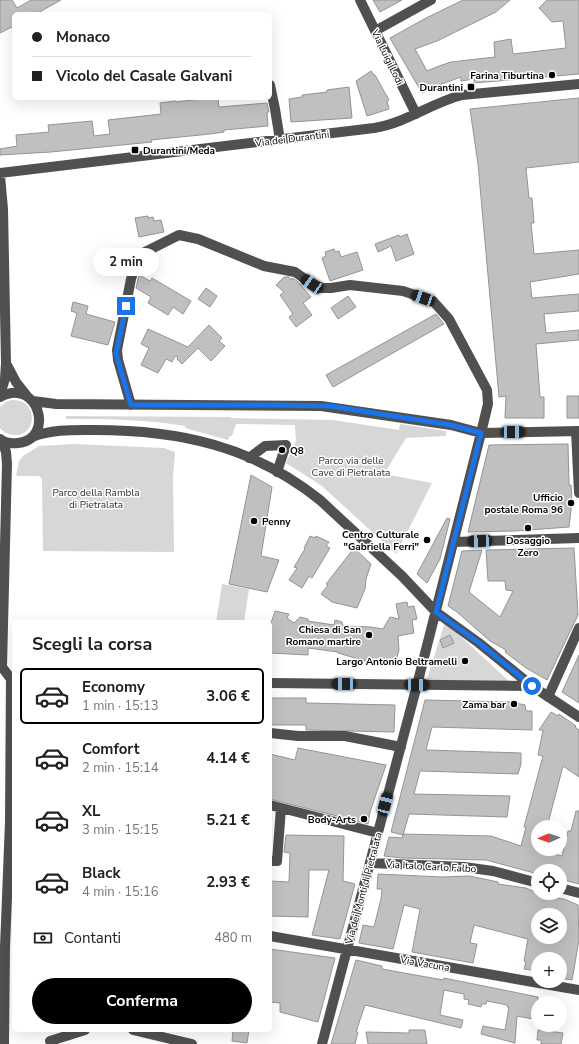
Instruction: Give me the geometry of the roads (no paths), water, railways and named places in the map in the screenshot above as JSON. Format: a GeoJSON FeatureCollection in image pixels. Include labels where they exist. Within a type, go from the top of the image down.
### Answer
{"type":"FeatureCollection","features":[{"type":"Feature","properties":{"kind":"street","name":"Via Luigi Lodi"},"geometry":{"type":"LineString","coordinates":[[360,0],[416,114]]}},
{"type":"Feature","properties":{"kind":"street"},"geometry":{"type":"LineString","coordinates":[[375,31],[431,0]]}},
{"type":"Feature","properties":{"kind":"street","name":"Via dei Durantini"},"geometry":{"type":"LineString","coordinates":[[0,173],[385,126],[448,100],[468,94],[579,84]]}},
{"type":"Feature","properties":{"kind":"street"},"geometry":{"type":"LineString","coordinates":[[272,95],[280,140]]}},
{"type":"Feature","properties":{"kind":"street"},"geometry":{"type":"LineString","coordinates":[[0,176],[3,209],[2,324],[6,363],[5,379],[0,395],[13,393],[30,399],[56,404],[329,406],[451,425],[481,433],[578,431],[579,493]]}},
{"type":"Feature","properties":{"kind":"street"},"geometry":{"type":"LineString","coordinates":[[131,405],[118,360],[117,350],[131,279],[139,255],[179,235],[198,239],[264,266],[295,272],[312,284],[322,288],[350,285],[403,291],[433,301],[449,319],[487,390],[488,404],[417,685]]}},
{"type":"Feature","properties":{"kind":"street"},"geometry":{"type":"LineString","coordinates":[[6,363],[16,382],[39,412],[40,421],[32,437]]}},
{"type":"Feature","properties":{"kind":"street"},"geometry":{"type":"LineString","coordinates":[[1,440],[12,444],[20,443],[42,433],[56,430],[152,432],[174,435],[208,443],[230,449],[249,458],[277,472],[307,490],[320,500],[402,576],[436,612],[479,643],[532,686],[579,717]]}},
{"type":"Feature","properties":{"kind":"street"},"geometry":{"type":"LineString","coordinates":[[1,440],[6,452],[7,464],[2,667],[12,679]]}},
{"type":"Feature","properties":{"kind":"street"},"geometry":{"type":"LineString","coordinates":[[7,464],[14,450],[20,443]]}},
{"type":"Feature","properties":{"kind":"street"},"geometry":{"type":"LineString","coordinates":[[249,458],[265,446],[286,446],[277,472]]}},
{"type":"Feature","properties":{"kind":"street"},"geometry":{"type":"LineString","coordinates":[[454,542],[579,538]]}},
{"type":"Feature","properties":{"kind":"street"},"geometry":{"type":"LineString","coordinates":[[548,697],[577,641],[579,628]]}},
{"type":"Feature","properties":{"kind":"street"},"geometry":{"type":"LineString","coordinates":[[0,678],[12,679]]}},
{"type":"Feature","properties":{"kind":"street"},"geometry":{"type":"LineString","coordinates":[[272,683],[532,686]]}},
{"type":"Feature","properties":{"kind":"street","name":"Via dei Monti di Pietralata"},"geometry":{"type":"LineString","coordinates":[[322,1044],[417,685]]}},
{"type":"Feature","properties":{"kind":"street"},"geometry":{"type":"LineString","coordinates":[[272,733],[298,736],[345,736],[401,747]]}},
{"type":"Feature","properties":{"kind":"street"},"geometry":{"type":"LineString","coordinates":[[272,806],[378,833]]}},
{"type":"Feature","properties":{"kind":"street"},"geometry":{"type":"LineString","coordinates":[[272,861],[277,860],[281,808]]}},
{"type":"Feature","properties":{"kind":"street"},"geometry":{"type":"LineString","coordinates":[[4,1044],[9,946],[12,822]]}},
{"type":"Feature","properties":{"kind":"street","name":"Via Italo Carlo Falbo"},"geometry":{"type":"LineString","coordinates":[[370,863],[464,867],[493,871],[531,881]]}},
{"type":"Feature","properties":{"kind":"street"},"geometry":{"type":"LineString","coordinates":[[567,890],[579,893]]}},
{"type":"Feature","properties":{"kind":"street","name":"Via Vacuna"},"geometry":{"type":"LineString","coordinates":[[272,936],[579,990]]}},
{"type":"Feature","properties":{"kind":"street"},"geometry":{"type":"LineString","coordinates":[[50,1041],[79,1032]]}},
{"type":"Feature","properties":{"kind":"street"},"geometry":{"type":"LineString","coordinates":[[141,1032],[192,1044]]}},
{"type":"Feature","properties":{"kind":"place","name":"Farina Tiburtina"},"geometry":{"type":"Point","coordinates":[552,75]}},
{"type":"Feature","properties":{"kind":"place","name":"Durantini"},"geometry":{"type":"Point","coordinates":[471,87]}},
{"type":"Feature","properties":{"kind":"place","name":"Durantini/Meda"},"geometry":{"type":"Point","coordinates":[135,150]}},
{"type":"Feature","properties":{"kind":"place","name":"Q8"},"geometry":{"type":"Point","coordinates":[282,450]}},
{"type":"Feature","properties":{"kind":"place","name":"Ufficio postale Roma 96"},"geometry":{"type":"Point","coordinates":[571,503]}},
{"type":"Feature","properties":{"kind":"place","name":"Penny"},"geometry":{"type":"Point","coordinates":[254,521]}},
{"type":"Feature","properties":{"kind":"place","name":"Dosaggio Zero"},"geometry":{"type":"Point","coordinates":[528,528]}},
{"type":"Feature","properties":{"kind":"place","name":"Centro Culturale \"Gabriella Ferri\""},"geometry":{"type":"Point","coordinates":[427,540]}},
{"type":"Feature","properties":{"kind":"place","name":"Chiesa di San Romano martire"},"geometry":{"type":"Point","coordinates":[369,635]}},
{"type":"Feature","properties":{"kind":"place","name":"Largo Antonio Beltramelli"},"geometry":{"type":"Point","coordinates":[465,661]}},
{"type":"Feature","properties":{"kind":"place","name":"Zama bar"},"geometry":{"type":"Point","coordinates":[514,704]}},
{"type":"Feature","properties":{"kind":"place","name":"Body-Arts"},"geometry":{"type":"Point","coordinates":[364,819]}},
{"type":"Feature","properties":{"kind":"park label","name":"Parco via delle Cave di Pietralata"},"geometry":{"type":"Point","coordinates":[351,466]}},
{"type":"Feature","properties":{"kind":"park label","name":"Parco della Rambla di Pietralata"},"geometry":{"type":"Point","coordinates":[96,498]}}]}
